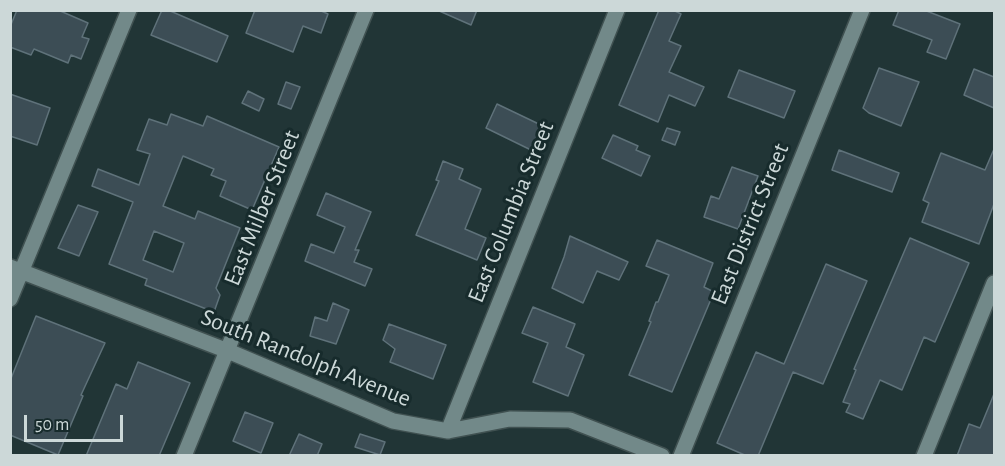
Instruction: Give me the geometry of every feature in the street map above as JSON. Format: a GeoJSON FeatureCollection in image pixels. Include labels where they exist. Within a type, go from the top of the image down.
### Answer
{"type":"FeatureCollection","features":[{"type":"Feature","properties":{"kind":"street"},"geometry":{"type":"LineString","coordinates":[[10,300],[16,269],[129,10]]}},
{"type":"Feature","properties":{"kind":"street","name":"East Milber Street"},"geometry":{"type":"LineString","coordinates":[[184,456],[366,10]]}},
{"type":"Feature","properties":{"kind":"street","name":"East Columbia Street"},"geometry":{"type":"LineString","coordinates":[[448,431],[617,10]]}},
{"type":"Feature","properties":{"kind":"street","name":"East District Street"},"geometry":{"type":"LineString","coordinates":[[681,456],[862,10]]}},
{"type":"Feature","properties":{"kind":"street","name":"South Randolph Avenue"},"geometry":{"type":"LineString","coordinates":[[16,269],[228,351],[393,421],[448,431],[510,419],[570,420],[662,456]]}},
{"type":"Feature","properties":{"kind":"street"},"geometry":{"type":"LineString","coordinates":[[924,456],[994,283]]}},
{"type":"Feature","properties":{"kind":"building"},"geometry":{"type":"Polygon","coordinates":[[[17,10],[58,10],[88,23],[82,37],[89,39],[81,59],[71,55],[68,63],[34,49],[31,55],[10,47],[10,27],[17,10]]]}},
{"type":"Feature","properties":{"kind":"building"},"geometry":{"type":"Polygon","coordinates":[[[162,10],[168,10],[228,36],[217,62],[151,35],[162,10]]]}},
{"type":"Feature","properties":{"kind":"building"},"geometry":{"type":"Polygon","coordinates":[[[255,10],[319,10],[328,14],[321,33],[303,26],[293,52],[246,33],[255,10]]]}},
{"type":"Feature","properties":{"kind":"building"},"geometry":{"type":"Polygon","coordinates":[[[437,10],[477,10],[471,25],[437,10]]]}},
{"type":"Feature","properties":{"kind":"building"},"geometry":{"type":"Polygon","coordinates":[[[659,10],[673,10],[681,14],[669,41],[681,46],[669,72],[704,87],[695,106],[669,95],[658,122],[619,105],[659,10]]]}},
{"type":"Feature","properties":{"kind":"building"},"geometry":{"type":"Polygon","coordinates":[[[899,10],[924,10],[960,24],[946,59],[927,52],[932,40],[893,25],[899,10]]]}},
{"type":"Feature","properties":{"kind":"building"},"geometry":{"type":"Polygon","coordinates":[[[879,68],[919,82],[901,126],[869,113],[863,108],[879,68]]]}},
{"type":"Feature","properties":{"kind":"building"},"geometry":{"type":"Polygon","coordinates":[[[974,69],[994,77],[994,108],[964,95],[974,69]]]}},
{"type":"Feature","properties":{"kind":"building"},"geometry":{"type":"Polygon","coordinates":[[[739,70],[795,91],[784,118],[728,97],[739,70]]]}},
{"type":"Feature","properties":{"kind":"building"},"geometry":{"type":"Polygon","coordinates":[[[286,82],[300,87],[291,109],[278,104],[286,82]]]}},
{"type":"Feature","properties":{"kind":"building"},"geometry":{"type":"Polygon","coordinates":[[[248,91],[264,99],[259,111],[242,103],[248,91]]]}},
{"type":"Feature","properties":{"kind":"building"},"geometry":{"type":"Polygon","coordinates":[[[10,94],[50,108],[37,145],[10,136],[10,94]]]}},
{"type":"Feature","properties":{"kind":"building"},"geometry":{"type":"Polygon","coordinates":[[[497,104],[543,126],[531,150],[486,128],[497,104]]]}},
{"type":"Feature","properties":{"kind":"building"},"geometry":{"type":"Polygon","coordinates":[[[171,114],[203,126],[207,116],[279,147],[252,210],[220,196],[226,181],[211,175],[214,169],[183,156],[163,206],[195,219],[198,211],[240,228],[216,288],[220,295],[214,312],[145,285],[147,279],[109,264],[133,202],[92,186],[98,169],[139,185],[150,154],[137,150],[149,119],[167,125],[171,114]],[[154,231],[143,260],[173,272],[184,243],[154,231]]]}},
{"type":"Feature","properties":{"kind":"building"},"geometry":{"type":"Polygon","coordinates":[[[667,128],[680,132],[675,145],[662,140],[667,128]]]}},
{"type":"Feature","properties":{"kind":"building"},"geometry":{"type":"Polygon","coordinates":[[[613,135],[638,146],[636,150],[650,156],[641,176],[602,158],[613,135]]]}},
{"type":"Feature","properties":{"kind":"building"},"geometry":{"type":"Polygon","coordinates":[[[994,149],[994,204],[979,244],[922,222],[929,203],[923,200],[941,153],[985,170],[994,149]]]}},
{"type":"Feature","properties":{"kind":"building"},"geometry":{"type":"Polygon","coordinates":[[[839,150],[899,173],[892,192],[832,170],[839,150]]]}},
{"type":"Feature","properties":{"kind":"building"},"geometry":{"type":"Polygon","coordinates":[[[443,161],[463,169],[459,179],[481,189],[465,229],[486,238],[477,260],[416,235],[439,181],[436,180],[443,161]]]}},
{"type":"Feature","properties":{"kind":"building"},"geometry":{"type":"Polygon","coordinates":[[[732,167],[758,176],[738,229],[704,217],[711,196],[719,199],[732,167]]]}},
{"type":"Feature","properties":{"kind":"building"},"geometry":{"type":"Polygon","coordinates":[[[326,193],[371,212],[355,250],[359,250],[354,262],[372,269],[365,286],[305,261],[311,244],[334,253],[345,227],[317,215],[326,193]]]}},
{"type":"Feature","properties":{"kind":"building"},"geometry":{"type":"Polygon","coordinates":[[[78,205],[98,212],[79,256],[58,248],[78,205]]]}},
{"type":"Feature","properties":{"kind":"building"},"geometry":{"type":"Polygon","coordinates":[[[570,236],[628,262],[619,280],[597,271],[583,303],[552,288],[570,236]]]}},
{"type":"Feature","properties":{"kind":"building"},"geometry":{"type":"Polygon","coordinates":[[[910,238],[969,263],[935,342],[924,337],[902,390],[880,380],[863,419],[846,412],[850,404],[843,402],[856,370],[854,369],[910,238]]]}},
{"type":"Feature","properties":{"kind":"building"},"geometry":{"type":"Polygon","coordinates":[[[657,240],[713,263],[704,287],[714,292],[672,392],[629,375],[651,322],[649,321],[656,302],[658,302],[669,275],[646,266],[657,240]]]}},
{"type":"Feature","properties":{"kind":"building"},"geometry":{"type":"Polygon","coordinates":[[[826,264],[867,281],[823,384],[793,372],[758,456],[747,456],[717,443],[756,352],[784,364],[826,264]]]}},
{"type":"Feature","properties":{"kind":"building"},"geometry":{"type":"Polygon","coordinates":[[[333,303],[349,310],[336,344],[310,336],[315,317],[327,321],[333,303]]]}},
{"type":"Feature","properties":{"kind":"building"},"geometry":{"type":"Polygon","coordinates":[[[533,307],[575,324],[566,347],[584,355],[568,396],[533,382],[548,343],[522,333],[533,307]]]}},
{"type":"Feature","properties":{"kind":"building"},"geometry":{"type":"Polygon","coordinates":[[[36,316],[105,343],[81,395],[83,396],[58,455],[10,435],[10,381],[36,316]]]}},
{"type":"Feature","properties":{"kind":"building"},"geometry":{"type":"Polygon","coordinates":[[[389,324],[446,345],[433,379],[390,362],[395,349],[383,340],[389,324]]]}},
{"type":"Feature","properties":{"kind":"building"},"geometry":{"type":"Polygon","coordinates":[[[138,362],[190,383],[159,456],[86,456],[116,384],[127,389],[138,362]]]}},
{"type":"Feature","properties":{"kind":"building"},"geometry":{"type":"Polygon","coordinates":[[[994,394],[994,456],[957,456],[969,424],[980,428],[994,394]]]}},
{"type":"Feature","properties":{"kind":"building"},"geometry":{"type":"Polygon","coordinates":[[[245,412],[273,423],[261,453],[233,441],[245,412]]]}},
{"type":"Feature","properties":{"kind":"building"},"geometry":{"type":"Polygon","coordinates":[[[299,434],[322,444],[317,456],[289,456],[299,434]]]}},
{"type":"Feature","properties":{"kind":"building"},"geometry":{"type":"Polygon","coordinates":[[[360,434],[385,442],[380,455],[355,447],[360,434]]]}}]}
